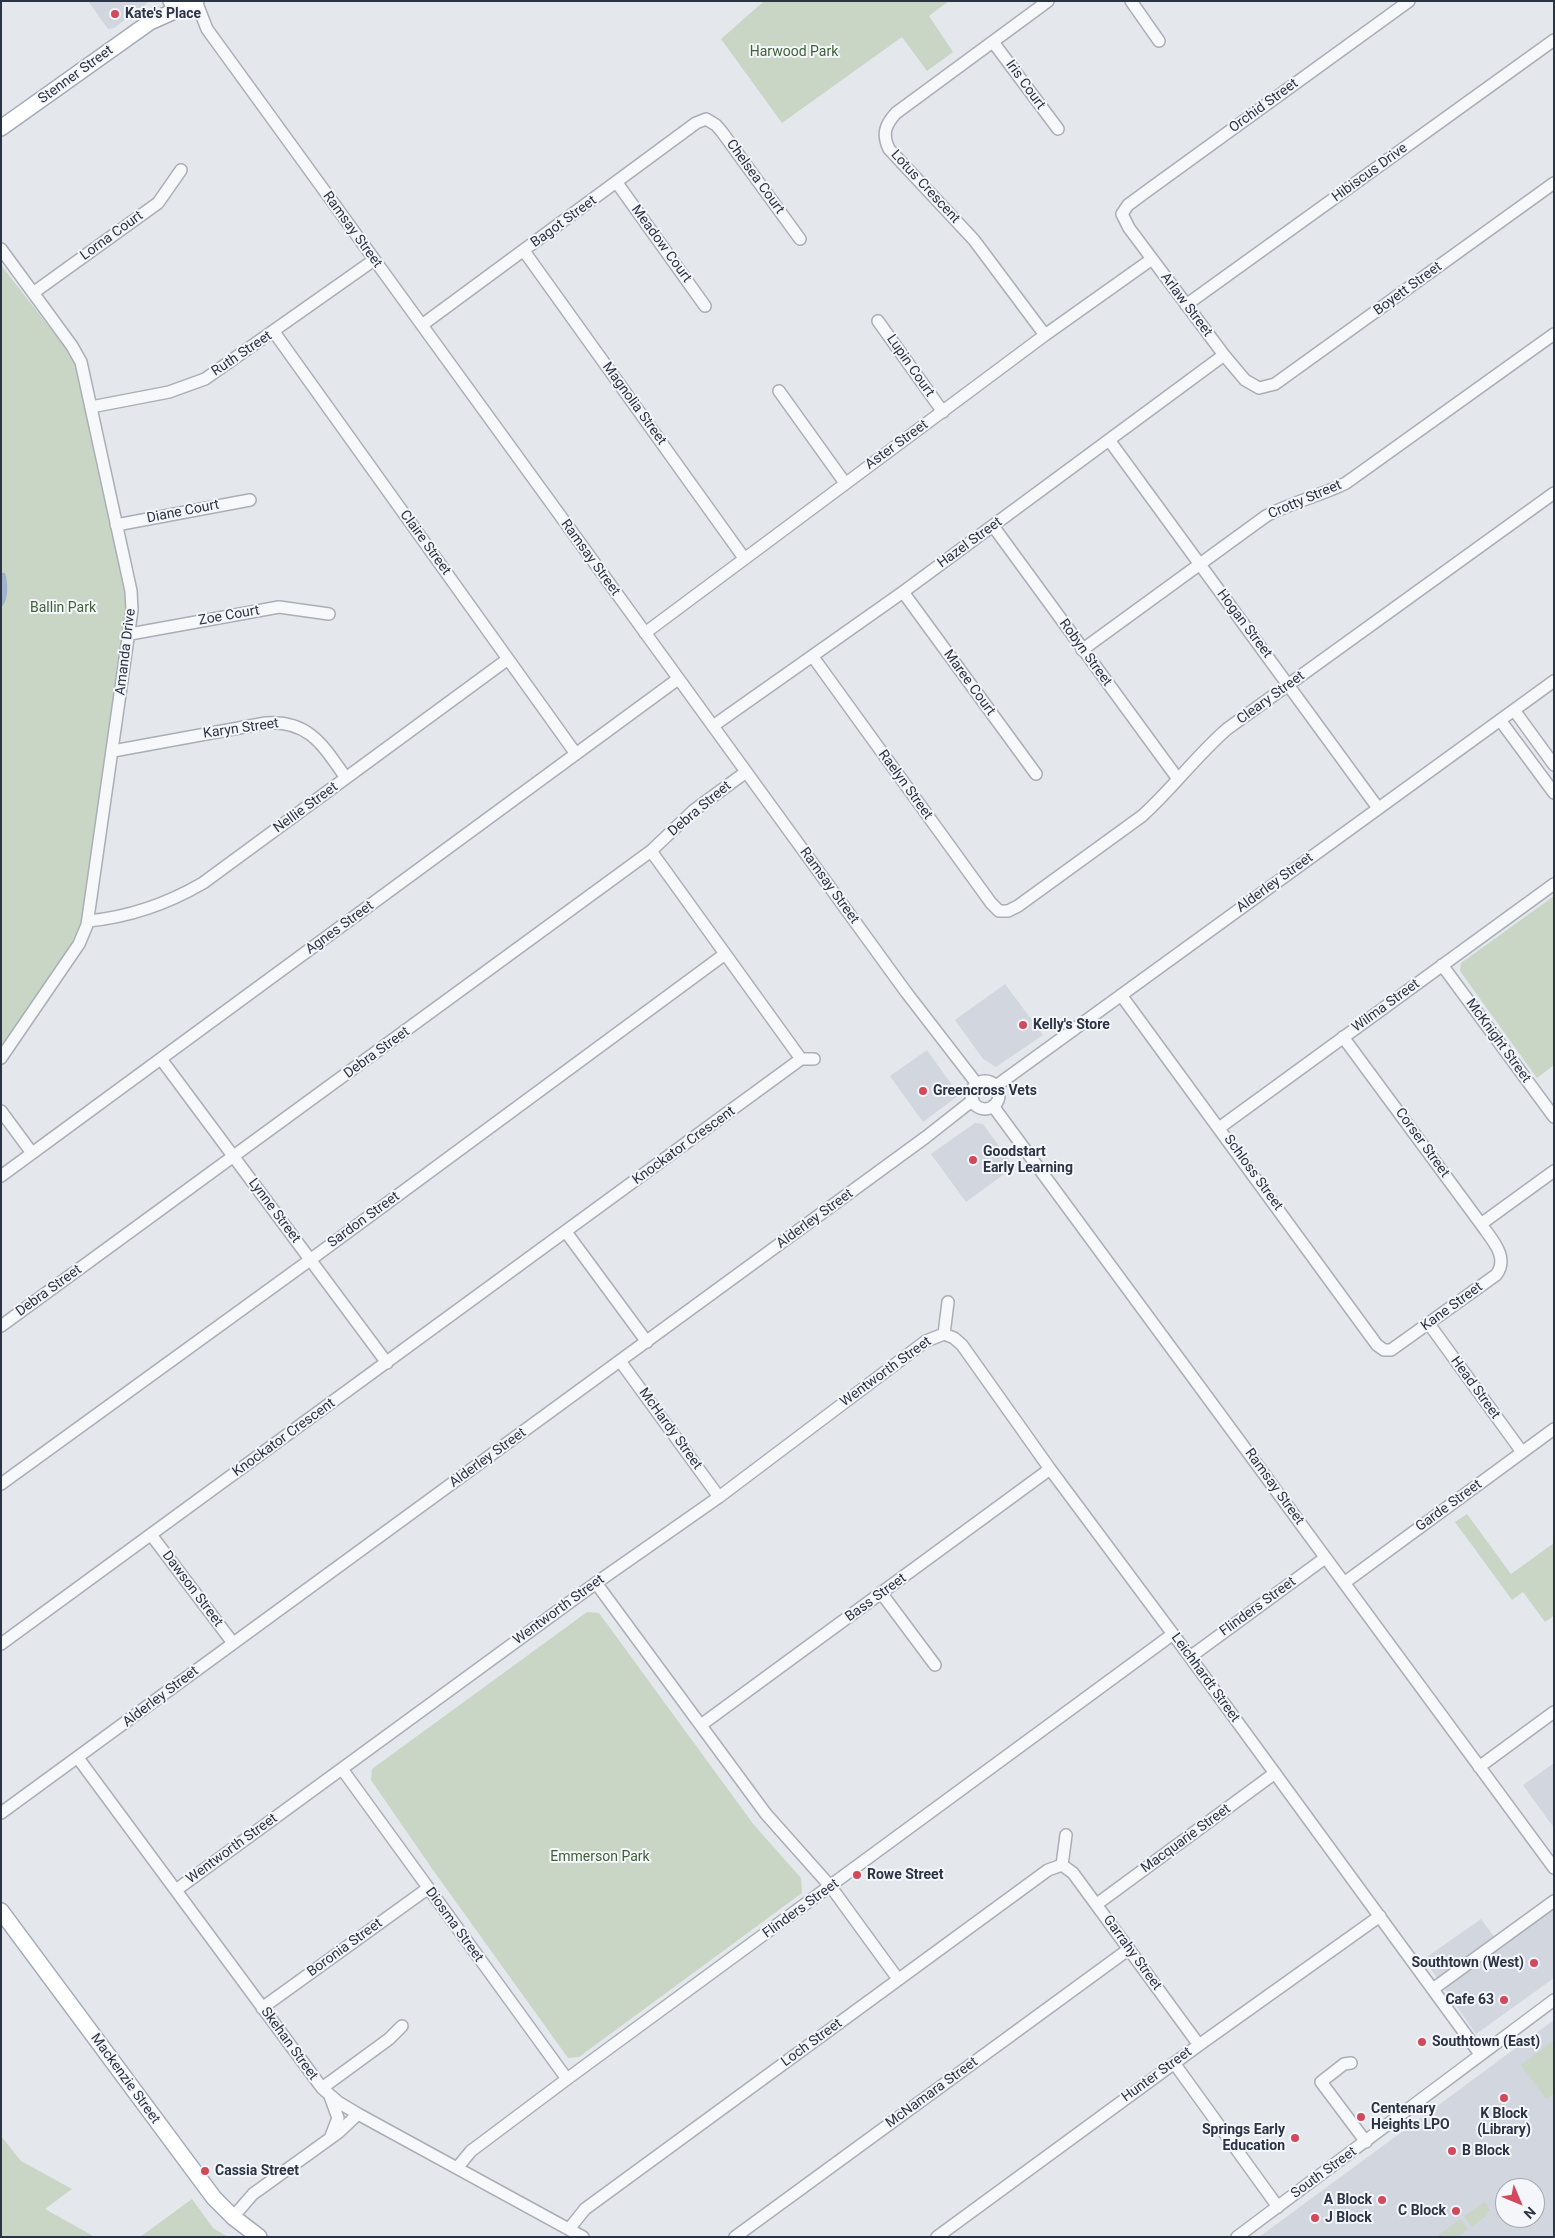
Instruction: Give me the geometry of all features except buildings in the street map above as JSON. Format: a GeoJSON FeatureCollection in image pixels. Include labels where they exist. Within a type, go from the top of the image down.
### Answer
{"type":"FeatureCollection","features":[{"type":"Feature","properties":{"kind":"main road","name":"Stenner Street"},"geometry":{"type":"LineString","coordinates":[[1,128],[150,22],[179,5]]}},
{"type":"Feature","properties":{"kind":"main road","name":"Mackenzie Street"},"geometry":{"type":"LineString","coordinates":[[1,1912],[196,2176],[233,2217],[260,2237]]}},
{"type":"Feature","properties":{"kind":"street","name":"Lotus Crescent"},"geometry":{"type":"LineString","coordinates":[[1045,335],[974,240],[889,149],[885,140],[884,130],[896,113],[1048,1]]}},
{"type":"Feature","properties":{"kind":"street"},"geometry":{"type":"LineString","coordinates":[[1131,1],[1159,41]]}},
{"type":"Feature","properties":{"kind":"street","name":"Orchid Street"},"geometry":{"type":"LineString","coordinates":[[1122,214],[1128,205],[1409,1]]}},
{"type":"Feature","properties":{"kind":"street","name":"Ramsay Street"},"geometry":{"type":"LineString","coordinates":[[179,5],[207,29],[906,992],[977,1084]]}},
{"type":"Feature","properties":{"kind":"street","name":"Hibiscus Drive"},"geometry":{"type":"LineString","coordinates":[[1186,305],[1554,40]]}},
{"type":"Feature","properties":{"kind":"street","name":"Iris Court"},"geometry":{"type":"LineString","coordinates":[[993,42],[1058,129]]}},
{"type":"Feature","properties":{"kind":"street","name":"Bagot Street"},"geometry":{"type":"LineString","coordinates":[[422,325],[696,123],[706,119]]}},
{"type":"Feature","properties":{"kind":"street","name":"Chelsea Court"},"geometry":{"type":"LineString","coordinates":[[706,119],[716,125],[722,132],[800,239]]}},
{"type":"Feature","properties":{"kind":"street","name":"Lorna Court"},"geometry":{"type":"LineString","coordinates":[[33,292],[158,203],[181,170]]}},
{"type":"Feature","properties":{"kind":"street","name":"Meadow Court"},"geometry":{"type":"LineString","coordinates":[[617,183],[705,306]]}},
{"type":"Feature","properties":{"kind":"street","name":"Boyett Street"},"geometry":{"type":"LineString","coordinates":[[1259,388],[1275,384],[1554,183]]}},
{"type":"Feature","properties":{"kind":"street","name":"Arlaw Street"},"geometry":{"type":"LineString","coordinates":[[1122,214],[1129,228],[1224,355],[1245,380],[1259,388]]}},
{"type":"Feature","properties":{"kind":"street","name":"Amanda Drive"},"geometry":{"type":"LineString","coordinates":[[1,249],[77,354],[83,369],[132,600],[130,634],[88,921],[79,944],[1,1058]]}},
{"type":"Feature","properties":{"kind":"street","name":"Magnolia Street"},"geometry":{"type":"LineString","coordinates":[[524,251],[744,558]]}},
{"type":"Feature","properties":{"kind":"street","name":"Aster Street"},"geometry":{"type":"LineString","coordinates":[[645,633],[1045,335],[1152,259]]}},
{"type":"Feature","properties":{"kind":"street","name":"Ruth Street"},"geometry":{"type":"LineString","coordinates":[[91,408],[169,392],[193,384],[216,372],[374,260]]}},
{"type":"Feature","properties":{"kind":"street","name":"Lupin Court"},"geometry":{"type":"LineString","coordinates":[[878,321],[943,412]]}},
{"type":"Feature","properties":{"kind":"street","name":"Claire Street"},"geometry":{"type":"LineString","coordinates":[[274,332],[576,754]]}},
{"type":"Feature","properties":{"kind":"street","name":"Crotty Street"},"geometry":{"type":"LineString","coordinates":[[1082,650],[1266,516],[1287,505],[1326,494],[1346,484],[1554,334]]}},
{"type":"Feature","properties":{"kind":"street","name":"Hazel Street"},"geometry":{"type":"LineString","coordinates":[[713,726],[903,592],[1224,355]]}},
{"type":"Feature","properties":{"kind":"street"},"geometry":{"type":"LineString","coordinates":[[779,391],[845,483]]}},
{"type":"Feature","properties":{"kind":"street","name":"Hogan Street"},"geometry":{"type":"LineString","coordinates":[[1109,440],[1378,808]]}},
{"type":"Feature","properties":{"kind":"street","name":"Cleary Street"},"geometry":{"type":"LineString","coordinates":[[999,911],[1008,911],[1018,906],[1142,816],[1159,800],[1205,748],[1227,729],[1554,493]]}},
{"type":"Feature","properties":{"kind":"street","name":"Diane Court"},"geometry":{"type":"LineString","coordinates":[[116,525],[250,500]]}},
{"type":"Feature","properties":{"kind":"street","name":"Robyn Street"},"geometry":{"type":"LineString","coordinates":[[993,526],[1082,650],[1178,778]]}},
{"type":"Feature","properties":{"kind":"street","name":"Maree Court"},"geometry":{"type":"LineString","coordinates":[[903,592],[1036,774]]}},
{"type":"Feature","properties":{"kind":"street","name":"Zoe Court"},"geometry":{"type":"LineString","coordinates":[[130,634],[279,607],[329,614]]}},
{"type":"Feature","properties":{"kind":"street","name":"Raelyn Street"},"geometry":{"type":"LineString","coordinates":[[813,657],[991,903],[999,911]]}},
{"type":"Feature","properties":{"kind":"street","name":"Nellie Street"},"geometry":{"type":"LineString","coordinates":[[88,921],[140,912],[188,892],[218,873],[508,659]]}},
{"type":"Feature","properties":{"kind":"street","name":"Agnes Street"},"geometry":{"type":"LineString","coordinates":[[1,1176],[678,679]]}},
{"type":"Feature","properties":{"kind":"street","name":"Alderley Street"},"geometry":{"type":"LineString","coordinates":[[996,1086],[1554,680]]}},
{"type":"Feature","properties":{"kind":"street"},"geometry":{"type":"LineString","coordinates":[[1514,710],[1554,765]]}},
{"type":"Feature","properties":{"kind":"street"},"geometry":{"type":"LineString","coordinates":[[1500,720],[1554,793]]}},
{"type":"Feature","properties":{"kind":"street","name":"Karyn Street"},"geometry":{"type":"LineString","coordinates":[[113,751],[266,723],[282,723],[297,726],[312,735],[325,748],[346,778]]}},
{"type":"Feature","properties":{"kind":"street","name":"Debra Street"},"geometry":{"type":"LineString","coordinates":[[1,1326],[651,851],[693,811],[746,772]]}},
{"type":"Feature","properties":{"kind":"street"},"geometry":{"type":"LineString","coordinates":[[651,851],[801,1059],[814,1059]]}},
{"type":"Feature","properties":{"kind":"street","name":"Wilma Street"},"geometry":{"type":"LineString","coordinates":[[1219,1128],[1554,884]]}},
{"type":"Feature","properties":{"kind":"street","name":"Sardon Street"},"geometry":{"type":"LineString","coordinates":[[1,1484],[310,1260],[725,954]]}},
{"type":"Feature","properties":{"kind":"street","name":"McKnight Street"},"geometry":{"type":"LineString","coordinates":[[1442,965],[1554,1117]]}},
{"type":"Feature","properties":{"kind":"street","name":"Schloss Street"},"geometry":{"type":"LineString","coordinates":[[1121,995],[1376,1345],[1384,1350]]}},
{"type":"Feature","properties":{"kind":"street","name":"Corser Street"},"geometry":{"type":"LineString","coordinates":[[1344,1037],[1499,1250]]}},
{"type":"Feature","properties":{"kind":"street","name":"Lynne Street"},"geometry":{"type":"LineString","coordinates":[[161,1059],[387,1362]]}},
{"type":"Feature","properties":{"kind":"street","name":"Knockator Crescent"},"geometry":{"type":"LineString","coordinates":[[1,1644],[152,1536],[801,1059]]}},
{"type":"Feature","properties":{"kind":"street"},"geometry":{"type":"LineString","coordinates":[[988,1081],[996,1086],[999,1097],[993,1106],[980,1108],[973,1100],[972,1090],[977,1084],[988,1081]]}},
{"type":"Feature","properties":{"kind":"street","name":"Alderley Street"},"geometry":{"type":"LineString","coordinates":[[1,1813],[648,1342],[953,1118],[973,1100]]}},
{"type":"Feature","properties":{"kind":"street","name":"Ramsay Street"},"geometry":{"type":"LineString","coordinates":[[993,1106],[1554,1868]]}},
{"type":"Feature","properties":{"kind":"street"},"geometry":{"type":"LineString","coordinates":[[1,1112],[32,1153]]}},
{"type":"Feature","properties":{"kind":"street"},"geometry":{"type":"LineString","coordinates":[[1481,1224],[1554,1171]]}},
{"type":"Feature","properties":{"kind":"street"},"geometry":{"type":"LineString","coordinates":[[566,1232],[648,1342]]}},
{"type":"Feature","properties":{"kind":"street","name":"Kane Street"},"geometry":{"type":"LineString","coordinates":[[1384,1350],[1395,1348],[1496,1275],[1501,1264],[1499,1250]]}},
{"type":"Feature","properties":{"kind":"street"},"geometry":{"type":"LineString","coordinates":[[944,1334],[948,1302]]}},
{"type":"Feature","properties":{"kind":"street","name":"Head Street"},"geometry":{"type":"LineString","coordinates":[[1429,1324],[1522,1452]]}},
{"type":"Feature","properties":{"kind":"street","name":"Leichhardt Street"},"geometry":{"type":"LineString","coordinates":[[944,1334],[954,1338],[962,1345],[1050,1469],[1480,2054]]}},
{"type":"Feature","properties":{"kind":"street","name":"Wentworth Street"},"geometry":{"type":"LineString","coordinates":[[176,1890],[596,1582],[719,1497],[926,1341],[944,1334]]}},
{"type":"Feature","properties":{"kind":"street","name":"McHardy Street"},"geometry":{"type":"LineString","coordinates":[[620,1361],[719,1497]]}},
{"type":"Feature","properties":{"kind":"street","name":"Garde Street"},"geometry":{"type":"LineString","coordinates":[[1344,1583],[1554,1429]]}},
{"type":"Feature","properties":{"kind":"street","name":"Bass Street"},"geometry":{"type":"LineString","coordinates":[[701,1725],[1050,1469]]}},
{"type":"Feature","properties":{"kind":"street","name":"Dawson Street"},"geometry":{"type":"LineString","coordinates":[[152,1536],[233,1643]]}},
{"type":"Feature","properties":{"kind":"street","name":"Flinders Street"},"geometry":{"type":"LineString","coordinates":[[1190,1657],[1325,1558]]}},
{"type":"Feature","properties":{"kind":"street"},"geometry":{"type":"LineString","coordinates":[[596,1582],[766,1814],[831,1887],[898,1979]]}},
{"type":"Feature","properties":{"kind":"street"},"geometry":{"type":"LineString","coordinates":[[882,1594],[935,1665]]}},
{"type":"Feature","properties":{"kind":"street","name":"Flinders Street"},"geometry":{"type":"LineString","coordinates":[[457,2168],[471,2151],[567,2079],[831,1887],[1173,1634]]}},
{"type":"Feature","properties":{"kind":"street"},"geometry":{"type":"LineString","coordinates":[[1479,1767],[1554,1712]]}},
{"type":"Feature","properties":{"kind":"street","name":"Skehan Street"},"geometry":{"type":"LineString","coordinates":[[78,1758],[326,2092],[358,2114],[583,2237]]}},
{"type":"Feature","properties":{"kind":"street","name":"Diosma Street"},"geometry":{"type":"LineString","coordinates":[[342,1770],[567,2079]]}},
{"type":"Feature","properties":{"kind":"street","name":"Macquarie Street"},"geometry":{"type":"LineString","coordinates":[[1097,1904],[1275,1773]]}},
{"type":"Feature","properties":{"kind":"street"},"geometry":{"type":"LineString","coordinates":[[1062,1864],[1066,1835]]}},
{"type":"Feature","properties":{"kind":"street","name":"Garrahy Street"},"geometry":{"type":"LineString","coordinates":[[1062,1864],[1073,1872],[1199,2045]]}},
{"type":"Feature","properties":{"kind":"street","name":"Loch Street"},"geometry":{"type":"LineString","coordinates":[[569,2229],[585,2209],[1048,1870],[1062,1864]]}},
{"type":"Feature","properties":{"kind":"street","name":"Boronia Street"},"geometry":{"type":"LineString","coordinates":[[262,2008],[427,1889]]}},
{"type":"Feature","properties":{"kind":"street"},"geometry":{"type":"LineString","coordinates":[[1434,1989],[1554,1901]]}},
{"type":"Feature","properties":{"kind":"street","name":"Hunter Street"},"geometry":{"type":"LineString","coordinates":[[937,2237],[1199,2045],[1380,1916]]}},
{"type":"Feature","properties":{"kind":"street","name":"McNamara Street"},"geometry":{"type":"LineString","coordinates":[[735,2237],[1130,1949]]}},
{"type":"Feature","properties":{"kind":"street","name":"South Street"},"geometry":{"type":"LineString","coordinates":[[1237,2237],[1554,2000]]}},
{"type":"Feature","properties":{"kind":"street"},"geometry":{"type":"LineString","coordinates":[[330,2138],[338,2118],[326,2092],[402,2026]]}},
{"type":"Feature","properties":{"kind":"street"},"geometry":{"type":"LineString","coordinates":[[1351,2062],[1344,2064],[1321,2082],[1366,2142]]}},
{"type":"Feature","properties":{"kind":"street"},"geometry":{"type":"LineString","coordinates":[[1174,2064],[1278,2207]]}},
{"type":"Feature","properties":{"kind":"street"},"geometry":{"type":"LineString","coordinates":[[233,2217],[253,2194],[330,2138],[358,2114]]}},
{"type":"Feature","properties":{"kind":"shaded area","name":"Kate's Place"},"geometry":{"type":"Polygon","coordinates":[[[88,1],[150,1],[114,28],[108,29],[88,1]]]}},
{"type":"Feature","properties":{"kind":"shaded area"},"geometry":{"type":"Polygon","coordinates":[[[1005,984],[1043,1035],[996,1067],[983,1059],[955,1020],[1005,984]]]}},
{"type":"Feature","properties":{"kind":"shaded area"},"geometry":{"type":"Polygon","coordinates":[[[927,1050],[959,1095],[923,1122],[890,1076],[927,1050]]]}},
{"type":"Feature","properties":{"kind":"shaded area","name":"Goodstart Early Learning"},"geometry":{"type":"Polygon","coordinates":[[[975,1123],[983,1124],[1014,1167],[966,1202],[931,1154],[975,1123]]]}},
{"type":"Feature","properties":{"kind":"shaded area"},"geometry":{"type":"Polygon","coordinates":[[[1554,1763],[1554,1828],[1523,1785],[1554,1763]]]}},
{"type":"Feature","properties":{"kind":"shaded area"},"geometry":{"type":"Polygon","coordinates":[[[1554,1907],[1554,1978],[1476,2034],[1424,1959],[1481,1919],[1495,1938],[1554,1907]]]}},
{"type":"Feature","properties":{"kind":"shaded area"},"geometry":{"type":"Polygon","coordinates":[[[1554,2020],[1554,2237],[1259,2237],[1554,2020]]]}},
{"type":"Feature","properties":{"kind":"green space","name":"Harwood Park"},"geometry":{"type":"Polygon","coordinates":[[[764,1],[949,1],[929,16],[953,52],[927,71],[902,37],[782,123],[721,39],[764,1]]]}},
{"type":"Feature","properties":{"kind":"green space","name":"Ballin Park"},"geometry":{"type":"Polygon","coordinates":[[[1,265],[67,350],[75,364],[125,592],[127,610],[81,923],[68,951],[1,1048],[1,265]]]}},
{"type":"Feature","properties":{"kind":"green space"},"geometry":{"type":"Polygon","coordinates":[[[1554,896],[1554,1065],[1537,1078],[1460,971],[1461,963],[1554,896]]]}},
{"type":"Feature","properties":{"kind":"green space"},"geometry":{"type":"Polygon","coordinates":[[[1467,1514],[1511,1574],[1554,1543],[1554,1616],[1545,1622],[1523,1592],[1512,1600],[1455,1522],[1467,1514]]]}},
{"type":"Feature","properties":{"kind":"green space","name":"Emmerson Park"},"geometry":{"type":"Polygon","coordinates":[[[587,1612],[599,1613],[754,1825],[801,1878],[802,1893],[579,2057],[568,2058],[371,1780],[372,1769],[587,1612]]]}},
{"type":"Feature","properties":{"kind":"green space"},"geometry":{"type":"Polygon","coordinates":[[[1554,2040],[1554,2094],[1546,2099],[1521,2065],[1554,2040]]]}},
{"type":"Feature","properties":{"kind":"green space"},"geometry":{"type":"Polygon","coordinates":[[[1,2136],[21,2161],[72,2189],[45,2209],[95,2237],[1,2237],[1,2136]]]}},
{"type":"Feature","properties":{"kind":"green space"},"geometry":{"type":"Polygon","coordinates":[[[192,2199],[213,2228],[228,2237],[140,2237],[192,2199]]]}},
{"type":"Feature","properties":{"kind":"green space"},"geometry":{"type":"Polygon","coordinates":[[[1485,2202],[1490,2209],[1486,2216],[1472,2227],[1464,2216],[1485,2202]]]}},
{"type":"Feature","properties":{"kind":"green space"},"geometry":{"type":"Polygon","coordinates":[[[1460,2219],[1468,2229],[1458,2237],[1436,2237],[1460,2219]]]}},
{"type":"Feature","properties":{"kind":"water"},"geometry":{"type":"Polygon","coordinates":[[[1,573],[5,573],[7,596],[1,607],[1,573]]]}},
{"type":"Feature","properties":{"kind":"place","name":"Kate's Place"},"geometry":{"type":"Point","coordinates":[115,14]}},
{"type":"Feature","properties":{"kind":"place","name":"Kelly's Store"},"geometry":{"type":"Point","coordinates":[1023,1025]}},
{"type":"Feature","properties":{"kind":"place","name":"Greencross Vets"},"geometry":{"type":"Point","coordinates":[923,1091]}},
{"type":"Feature","properties":{"kind":"place","name":"Goodstart Early Learning"},"geometry":{"type":"Point","coordinates":[973,1160]}},
{"type":"Feature","properties":{"kind":"place","name":"Rowe Street"},"geometry":{"type":"Point","coordinates":[857,1875]}},
{"type":"Feature","properties":{"kind":"place","name":"Southtown (West)"},"geometry":{"type":"Point","coordinates":[1534,1963]}},
{"type":"Feature","properties":{"kind":"place","name":"Cafe 63"},"geometry":{"type":"Point","coordinates":[1504,2000]}},
{"type":"Feature","properties":{"kind":"place","name":"Southtown (East)"},"geometry":{"type":"Point","coordinates":[1422,2042]}},
{"type":"Feature","properties":{"kind":"place","name":"K Block (Library)"},"geometry":{"type":"Point","coordinates":[1504,2098]}},
{"type":"Feature","properties":{"kind":"place","name":"Centenary Heights LPO"},"geometry":{"type":"Point","coordinates":[1361,2117]}},
{"type":"Feature","properties":{"kind":"place","name":"Springs Early Education"},"geometry":{"type":"Point","coordinates":[1295,2138]}},
{"type":"Feature","properties":{"kind":"place","name":"B Block"},"geometry":{"type":"Point","coordinates":[1452,2151]}},
{"type":"Feature","properties":{"kind":"place","name":"Cassia Street"},"geometry":{"type":"Point","coordinates":[205,2171]}},
{"type":"Feature","properties":{"kind":"place","name":"A Block"},"geometry":{"type":"Point","coordinates":[1382,2200]}},
{"type":"Feature","properties":{"kind":"place","name":"C Block"},"geometry":{"type":"Point","coordinates":[1456,2211]}},
{"type":"Feature","properties":{"kind":"place","name":"J Block"},"geometry":{"type":"Point","coordinates":[1315,2218]}}]}
